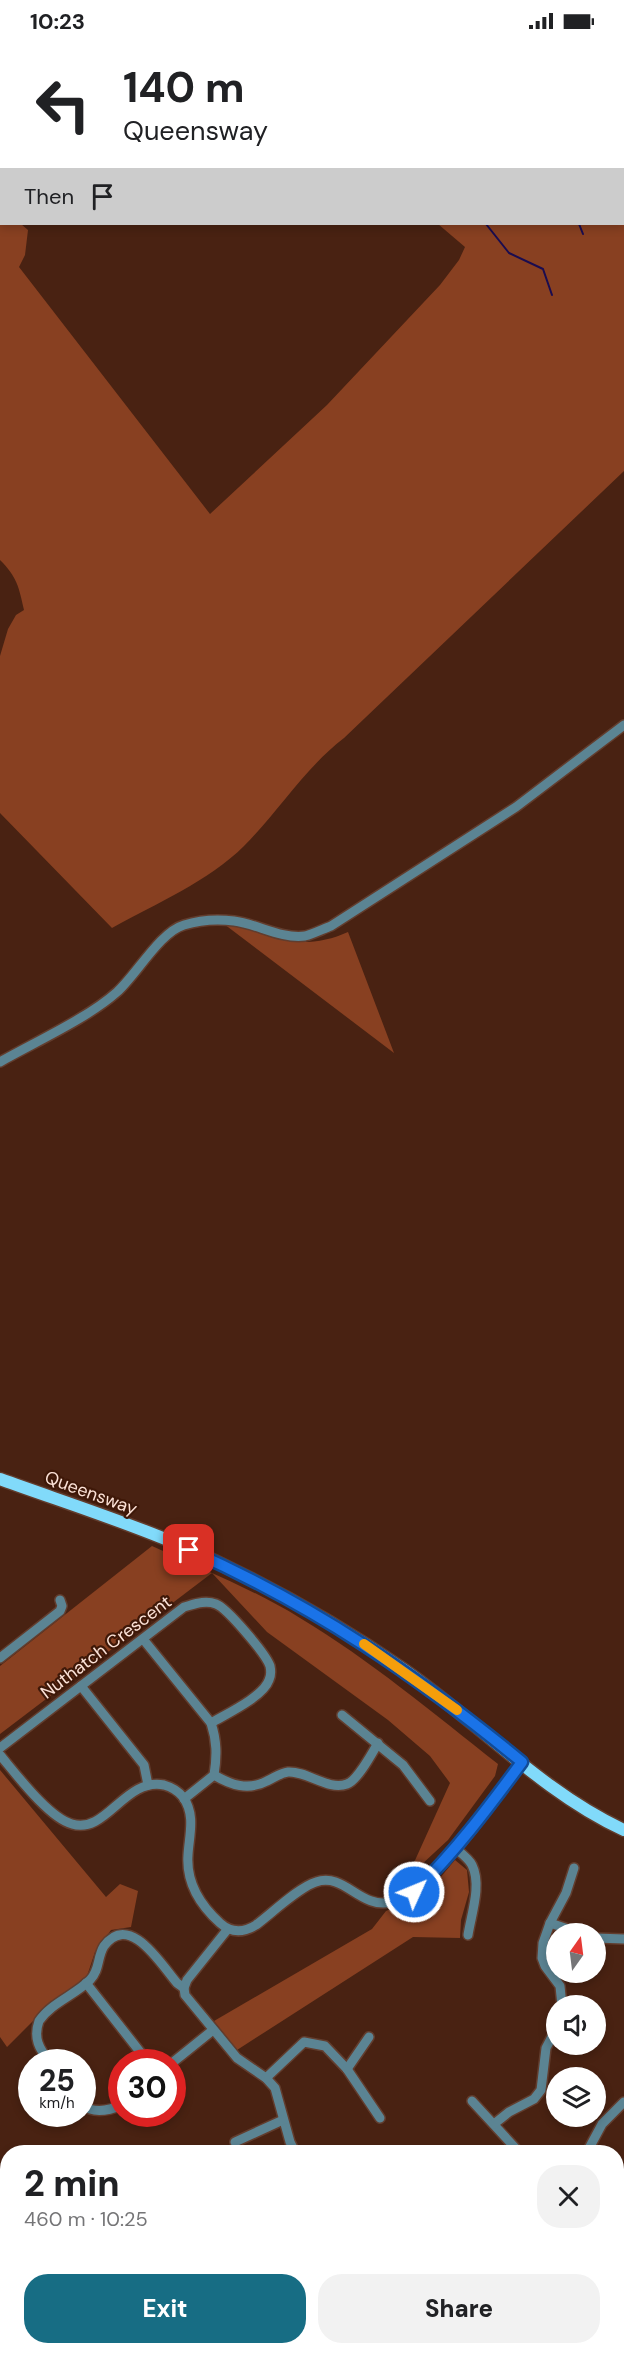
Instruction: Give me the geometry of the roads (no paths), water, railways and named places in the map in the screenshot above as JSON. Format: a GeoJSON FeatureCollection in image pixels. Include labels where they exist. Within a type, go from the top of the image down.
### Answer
{"type":"FeatureCollection","features":[{"type":"Feature","properties":{"kind":"main road","name":"Queensway"},"geometry":{"type":"LineString","coordinates":[[0,1479],[172,1542],[223,1564],[290,1599],[404,1670],[554,1787],[624,1830]]}},
{"type":"Feature","properties":{"kind":"street"},"geometry":{"type":"LineString","coordinates":[[0,1062],[93,1009],[115,993],[131,978],[165,937],[182,925],[210,920],[234,921],[266,931],[305,936],[331,926],[516,807],[624,725]]}},
{"type":"Feature","properties":{"kind":"street"},"geometry":{"type":"LineString","coordinates":[[0,1658],[60,1611],[62,1606],[60,1600]]}},
{"type":"Feature","properties":{"kind":"street","name":"Nuthatch Crescent"},"geometry":{"type":"LineString","coordinates":[[0,1748],[184,1607],[195,1604],[214,1603],[225,1610],[266,1658],[271,1671],[266,1687],[211,1724]]}},
{"type":"Feature","properties":{"kind":"street"},"geometry":{"type":"LineString","coordinates":[[143,1639],[211,1724],[217,1747],[214,1775],[184,1798]]}},
{"type":"Feature","properties":{"kind":"street"},"geometry":{"type":"LineString","coordinates":[[81,1686],[144,1766],[148,1785]]}},
{"type":"Feature","properties":{"kind":"street"},"geometry":{"type":"LineString","coordinates":[[342,1715],[403,1765],[430,1801]]}},
{"type":"Feature","properties":{"kind":"street"},"geometry":{"type":"LineString","coordinates":[[214,1775],[241,1787],[264,1783],[287,1772],[306,1774],[326,1783],[348,1784],[378,1743]]}},
{"type":"Feature","properties":{"kind":"street"},"geometry":{"type":"LineString","coordinates":[[0,1755],[41,1802],[70,1824],[80,1826],[93,1823],[129,1794],[148,1785],[168,1786],[184,1798],[191,1818],[188,1873],[194,1891],[206,1910],[227,1930],[248,1930],[316,1882],[339,1883],[358,1897],[379,1903],[400,1899],[414,1892],[456,1849],[485,1814],[522,1762]]}},
{"type":"Feature","properties":{"kind":"street"},"geometry":{"type":"LineString","coordinates":[[456,1849],[471,1863],[474,1875],[475,1888],[468,1935]]}},
{"type":"Feature","properties":{"kind":"street"},"geometry":{"type":"LineString","coordinates":[[550,1923],[566,1893],[574,1868]]}},
{"type":"Feature","properties":{"kind":"street"},"geometry":{"type":"LineString","coordinates":[[227,1930],[187,1980],[184,1988],[185,1995],[237,2058],[266,2078],[275,2088],[292,2145]]}},
{"type":"Feature","properties":{"kind":"street"},"geometry":{"type":"LineString","coordinates":[[546,1934],[542,1958],[546,1967]]}},
{"type":"Feature","properties":{"kind":"street"},"geometry":{"type":"LineString","coordinates":[[42,2049],[37,2041],[39,2021],[86,1983],[95,1973],[101,1951],[115,1937],[130,1936],[142,1941],[177,1983],[184,1988]]}},
{"type":"Feature","properties":{"kind":"street"},"geometry":{"type":"LineString","coordinates":[[606,1938],[624,1939]]}},
{"type":"Feature","properties":{"kind":"street"},"geometry":{"type":"LineString","coordinates":[[86,1983],[138,2049]]}},
{"type":"Feature","properties":{"kind":"street"},"geometry":{"type":"LineString","coordinates":[[186,2052],[213,2030]]}},
{"type":"Feature","properties":{"kind":"street"},"geometry":{"type":"LineString","coordinates":[[347,2069],[369,2037]]}},
{"type":"Feature","properties":{"kind":"street"},"geometry":{"type":"LineString","coordinates":[[266,2078],[304,2042],[325,2046],[347,2069],[380,2118]]}},
{"type":"Feature","properties":{"kind":"street"},"geometry":{"type":"LineString","coordinates":[[494,2124],[534,2099],[541,2090],[546,2048]]}},
{"type":"Feature","properties":{"kind":"street"},"geometry":{"type":"LineString","coordinates":[[472,2101],[513,2145]]}},
{"type":"Feature","properties":{"kind":"street"},"geometry":{"type":"LineString","coordinates":[[591,2145],[602,2124],[624,2102]]}},
{"type":"Feature","properties":{"kind":"street"},"geometry":{"type":"LineString","coordinates":[[235,2142],[283,2120]]}},
{"type":"Feature","properties":{"kind":"waterway"},"geometry":{"type":"LineString","coordinates":[[487,225],[509,253],[543,269],[552,295]]}},
{"type":"Feature","properties":{"kind":"waterway"},"geometry":{"type":"LineString","coordinates":[[579,225],[583,234]]}}]}
